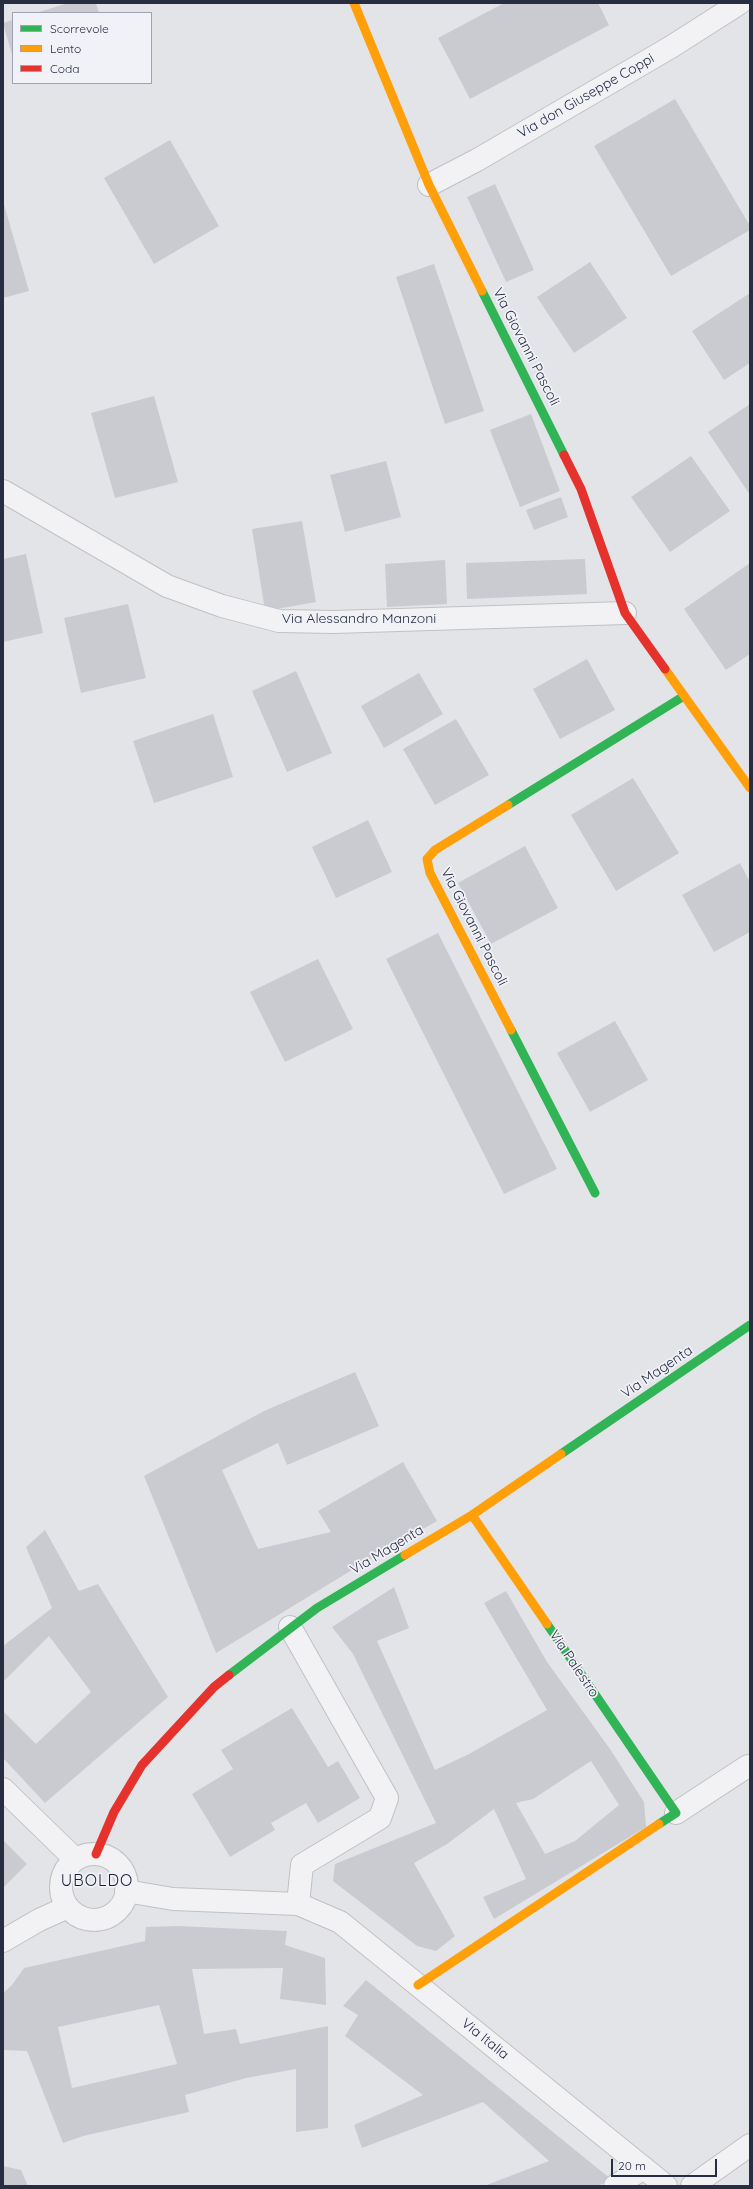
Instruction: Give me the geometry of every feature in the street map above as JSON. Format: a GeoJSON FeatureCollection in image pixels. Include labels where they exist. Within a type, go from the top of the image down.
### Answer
{"type":"FeatureCollection","features":[{"type":"Feature","properties":{"kind":"street","name":"Via Giovanni Pascoli"},"geometry":{"type":"LineString","coordinates":[[354,3],[429,185],[581,489],[625,613],[750,788]]}},
{"type":"Feature","properties":{"kind":"street","name":"Via don Giuseppe Coppi"},"geometry":{"type":"LineString","coordinates":[[429,185],[477,160],[671,47],[740,3]]}},
{"type":"Feature","properties":{"kind":"street","name":"Via Alessandro Manzoni"},"geometry":{"type":"LineString","coordinates":[[3,492],[167,586],[222,606],[279,621],[334,622],[625,613]]}},
{"type":"Feature","properties":{"kind":"street","name":"Via Giovanni Pascoli"},"geometry":{"type":"LineString","coordinates":[[596,1193],[430,873],[427,859],[435,850],[684,696]]}},
{"type":"Feature","properties":{"kind":"street","name":"Via Magenta"},"geometry":{"type":"LineString","coordinates":[[96,1854],[114,1812],[142,1765],[214,1687],[290,1627],[317,1608],[472,1515],[750,1325]]}},
{"type":"Feature","properties":{"kind":"street","name":"Via Palestro"},"geometry":{"type":"LineString","coordinates":[[472,1515],[676,1813]]}},
{"type":"Feature","properties":{"kind":"street"},"geometry":{"type":"LineString","coordinates":[[126,1891],[173,1899],[298,1904],[302,1865],[380,1818],[387,1798],[290,1627]]}},
{"type":"Feature","properties":{"kind":"street"},"geometry":{"type":"LineString","coordinates":[[418,1985],[748,1766]]}},
{"type":"Feature","properties":{"kind":"street"},"geometry":{"type":"LineString","coordinates":[[3,1789],[75,1859]]}},
{"type":"Feature","properties":{"kind":"street"},"geometry":{"type":"LineString","coordinates":[[96,1854],[106,1856],[116,1862],[122,1870],[126,1891],[123,1902],[116,1910],[108,1916],[97,1920],[86,1919],[76,1915],[68,1907],[63,1898],[61,1888],[62,1876],[67,1867],[75,1859],[85,1855],[96,1854]]}},
{"type":"Feature","properties":{"kind":"street","name":"Via Italia"},"geometry":{"type":"LineString","coordinates":[[298,1904],[340,1922],[666,2186]]}},
{"type":"Feature","properties":{"kind":"street"},"geometry":{"type":"LineString","coordinates":[[3,1941],[39,1920],[68,1907]]}},
{"type":"Feature","properties":{"kind":"street"},"geometry":{"type":"LineString","coordinates":[[692,2186],[750,2145]]}},
{"type":"Feature","properties":{"kind":"street"},"geometry":{"type":"LineString","coordinates":[[615,2186],[644,2168]]}},
{"type":"Feature","properties":{"kind":"building"},"geometry":{"type":"Polygon","coordinates":[[[68,3],[96,3],[99,12],[39,12],[68,3]]]}},
{"type":"Feature","properties":{"kind":"building"},"geometry":{"type":"Polygon","coordinates":[[[504,3],[598,3],[609,25],[470,99],[438,38],[504,3]]]}},
{"type":"Feature","properties":{"kind":"building"},"geometry":{"type":"Polygon","coordinates":[[[12,20],[12,54],[3,23],[12,20]]]}},
{"type":"Feature","properties":{"kind":"building"},"geometry":{"type":"Polygon","coordinates":[[[675,99],[750,226],[750,230],[671,276],[594,146],[675,99]]]}},
{"type":"Feature","properties":{"kind":"building"},"geometry":{"type":"Polygon","coordinates":[[[170,140],[219,226],[154,264],[104,178],[170,140]]]}},
{"type":"Feature","properties":{"kind":"building"},"geometry":{"type":"Polygon","coordinates":[[[495,184],[534,270],[506,282],[467,197],[495,184]]]}},
{"type":"Feature","properties":{"kind":"building"},"geometry":{"type":"Polygon","coordinates":[[[3,201],[29,291],[3,298],[3,201]]]}},
{"type":"Feature","properties":{"kind":"building"},"geometry":{"type":"Polygon","coordinates":[[[590,262],[627,318],[574,353],[537,297],[590,262]]]}},
{"type":"Feature","properties":{"kind":"building"},"geometry":{"type":"Polygon","coordinates":[[[434,264],[484,411],[445,424],[396,277],[434,264]]]}},
{"type":"Feature","properties":{"kind":"building"},"geometry":{"type":"Polygon","coordinates":[[[750,293],[750,363],[724,380],[692,331],[750,293]]]}},
{"type":"Feature","properties":{"kind":"building"},"geometry":{"type":"Polygon","coordinates":[[[154,396],[178,482],[115,498],[91,413],[154,396]]]}},
{"type":"Feature","properties":{"kind":"building"},"geometry":{"type":"Polygon","coordinates":[[[750,404],[750,495],[708,432],[750,404]]]}},
{"type":"Feature","properties":{"kind":"building"},"geometry":{"type":"Polygon","coordinates":[[[531,414],[560,491],[520,507],[490,430],[531,414]]]}},
{"type":"Feature","properties":{"kind":"building"},"geometry":{"type":"Polygon","coordinates":[[[691,456],[730,511],[670,552],[631,497],[691,456]]]}},
{"type":"Feature","properties":{"kind":"building"},"geometry":{"type":"Polygon","coordinates":[[[386,461],[401,517],[345,532],[330,475],[386,461]]]}},
{"type":"Feature","properties":{"kind":"building"},"geometry":{"type":"Polygon","coordinates":[[[561,497],[568,517],[534,530],[526,510],[561,497]]]}},
{"type":"Feature","properties":{"kind":"building"},"geometry":{"type":"Polygon","coordinates":[[[302,521],[316,602],[265,611],[252,529],[302,521]]]}},
{"type":"Feature","properties":{"kind":"building"},"geometry":{"type":"Polygon","coordinates":[[[26,554],[43,633],[3,642],[3,559],[26,554]]]}},
{"type":"Feature","properties":{"kind":"building"},"geometry":{"type":"Polygon","coordinates":[[[585,559],[587,594],[467,599],[466,563],[585,559]]]}},
{"type":"Feature","properties":{"kind":"building"},"geometry":{"type":"Polygon","coordinates":[[[445,560],[447,604],[387,607],[385,564],[445,560]]]}},
{"type":"Feature","properties":{"kind":"building"},"geometry":{"type":"Polygon","coordinates":[[[750,563],[750,654],[726,670],[684,609],[750,563]]]}},
{"type":"Feature","properties":{"kind":"building"},"geometry":{"type":"Polygon","coordinates":[[[128,604],[146,678],[81,693],[64,618],[128,604]]]}},
{"type":"Feature","properties":{"kind":"building"},"geometry":{"type":"Polygon","coordinates":[[[587,659],[615,710],[560,739],[533,689],[587,659]]]}},
{"type":"Feature","properties":{"kind":"building"},"geometry":{"type":"Polygon","coordinates":[[[296,671],[332,753],[287,772],[252,691],[296,671]]]}},
{"type":"Feature","properties":{"kind":"building"},"geometry":{"type":"Polygon","coordinates":[[[419,673],[443,714],[384,748],[361,706],[419,673]]]}},
{"type":"Feature","properties":{"kind":"building"},"geometry":{"type":"Polygon","coordinates":[[[213,714],[233,777],[154,803],[133,741],[213,714]]]}},
{"type":"Feature","properties":{"kind":"building"},"geometry":{"type":"Polygon","coordinates":[[[456,719],[489,775],[435,805],[403,749],[456,719]]]}},
{"type":"Feature","properties":{"kind":"building"},"geometry":{"type":"Polygon","coordinates":[[[633,778],[679,853],[616,891],[571,815],[633,778]]]}},
{"type":"Feature","properties":{"kind":"building"},"geometry":{"type":"Polygon","coordinates":[[[368,820],[392,872],[336,898],[312,847],[368,820]]]}},
{"type":"Feature","properties":{"kind":"building"},"geometry":{"type":"Polygon","coordinates":[[[525,846],[558,908],[491,944],[458,883],[525,846]]]}},
{"type":"Feature","properties":{"kind":"building"},"geometry":{"type":"Polygon","coordinates":[[[740,863],[750,882],[750,932],[714,952],[682,895],[740,863]]]}},
{"type":"Feature","properties":{"kind":"building"},"geometry":{"type":"Polygon","coordinates":[[[438,933],[557,1169],[504,1194],[386,959],[438,933]]]}},
{"type":"Feature","properties":{"kind":"building"},"geometry":{"type":"Polygon","coordinates":[[[318,959],[353,1029],[285,1062],[250,992],[318,959]]]}},
{"type":"Feature","properties":{"kind":"building"},"geometry":{"type":"Polygon","coordinates":[[[615,1021],[648,1080],[590,1112],[557,1053],[615,1021]]]}},
{"type":"Feature","properties":{"kind":"building"},"geometry":{"type":"Polygon","coordinates":[[[355,1372],[379,1426],[287,1465],[278,1443],[222,1470],[258,1549],[331,1532],[318,1511],[403,1462],[437,1521],[352,1570],[216,1653],[144,1476],[264,1411],[355,1372]]]}},
{"type":"Feature","properties":{"kind":"building"},"geometry":{"type":"Polygon","coordinates":[[[45,1530],[79,1591],[98,1584],[168,1697],[45,1803],[3,1758],[3,1711],[36,1744],[91,1692],[49,1636],[3,1682],[3,1646],[52,1608],[26,1547],[45,1530]]]}},
{"type":"Feature","properties":{"kind":"building"},"geometry":{"type":"Polygon","coordinates":[[[394,1587],[409,1628],[377,1641],[435,1770],[469,1754],[547,1710],[484,1603],[506,1591],[547,1662],[610,1749],[644,1802],[646,1827],[494,1919],[483,1897],[526,1879],[494,1809],[447,1844],[414,1863],[455,1936],[436,1951],[417,1946],[333,1881],[335,1864],[436,1823],[353,1654],[332,1627],[394,1587]],[[591,1761],[533,1799],[516,1803],[545,1854],[575,1841],[619,1805],[591,1761]]]}},
{"type":"Feature","properties":{"kind":"building"},"geometry":{"type":"Polygon","coordinates":[[[292,1708],[328,1767],[338,1761],[360,1798],[318,1823],[306,1803],[271,1823],[275,1830],[230,1857],[192,1794],[233,1769],[221,1750],[292,1708]]]}},
{"type":"Feature","properties":{"kind":"building"},"geometry":{"type":"Polygon","coordinates":[[[3,1840],[27,1864],[3,1888],[3,1840]]]}},
{"type":"Feature","properties":{"kind":"building"},"geometry":{"type":"Polygon","coordinates":[[[178,1926],[287,1931],[285,1945],[325,1958],[326,2005],[280,1999],[283,1968],[192,1969],[204,2034],[236,2029],[240,2044],[328,2026],[328,2128],[296,2132],[296,2069],[246,2078],[185,2095],[189,2112],[83,2136],[63,2143],[27,2051],[3,2050],[3,1993],[12,1985],[24,1968],[145,1941],[146,1927],[178,1926]],[[159,2005],[58,2027],[72,2088],[177,2064],[159,2005]]]}},
{"type":"Feature","properties":{"kind":"building"},"geometry":{"type":"Polygon","coordinates":[[[366,1980],[612,2180],[597,2186],[484,2186],[549,2161],[483,2102],[362,2148],[354,2125],[423,2095],[345,2036],[358,2015],[343,2006],[366,1980]]]}},
{"type":"Feature","properties":{"kind":"building"},"geometry":{"type":"Polygon","coordinates":[[[3,2166],[21,2170],[28,2186],[3,2186],[3,2166]]]}},
{"type":"Feature","properties":{"kind":"traffic: fast"},"geometry":{"type":"LineString","coordinates":[[482,291],[564,455]]}},
{"type":"Feature","properties":{"kind":"traffic: fast"},"geometry":{"type":"LineString","coordinates":[[508,805],[684,696]]}},
{"type":"Feature","properties":{"kind":"traffic: fast"},"geometry":{"type":"LineString","coordinates":[[511,1030],[595,1193]]}},
{"type":"Feature","properties":{"kind":"traffic: fast"},"geometry":{"type":"LineString","coordinates":[[561,1454],[750,1325]]}},
{"type":"Feature","properties":{"kind":"traffic: fast"},"geometry":{"type":"LineString","coordinates":[[229,1675],[317,1608],[405,1555]]}},
{"type":"Feature","properties":{"kind":"traffic: fast"},"geometry":{"type":"LineString","coordinates":[[547,1624],[676,1813],[659,1824]]}},
{"type":"Feature","properties":{"kind":"traffic: slow"},"geometry":{"type":"LineString","coordinates":[[354,3],[429,185],[482,291]]}},
{"type":"Feature","properties":{"kind":"traffic: slow"},"geometry":{"type":"LineString","coordinates":[[665,669],[750,788]]}},
{"type":"Feature","properties":{"kind":"traffic: slow"},"geometry":{"type":"LineString","coordinates":[[508,805],[435,850],[427,859],[430,873],[511,1030]]}},
{"type":"Feature","properties":{"kind":"traffic: slow"},"geometry":{"type":"LineString","coordinates":[[405,1555],[472,1515],[561,1454]]}},
{"type":"Feature","properties":{"kind":"traffic: slow"},"geometry":{"type":"LineString","coordinates":[[472,1515],[547,1624]]}},
{"type":"Feature","properties":{"kind":"traffic: slow"},"geometry":{"type":"LineString","coordinates":[[418,1985],[659,1824]]}},
{"type":"Feature","properties":{"kind":"traffic: jam"},"geometry":{"type":"LineString","coordinates":[[564,455],[581,489],[625,613],[665,669]]}},
{"type":"Feature","properties":{"kind":"traffic: jam"},"geometry":{"type":"LineString","coordinates":[[96,1854],[114,1812],[142,1765],[214,1687],[229,1675]]}},
{"type":"Feature","properties":{"kind":"district","name":"UBOLDO"},"geometry":{"type":"Point","coordinates":[97,1881]}}]}
